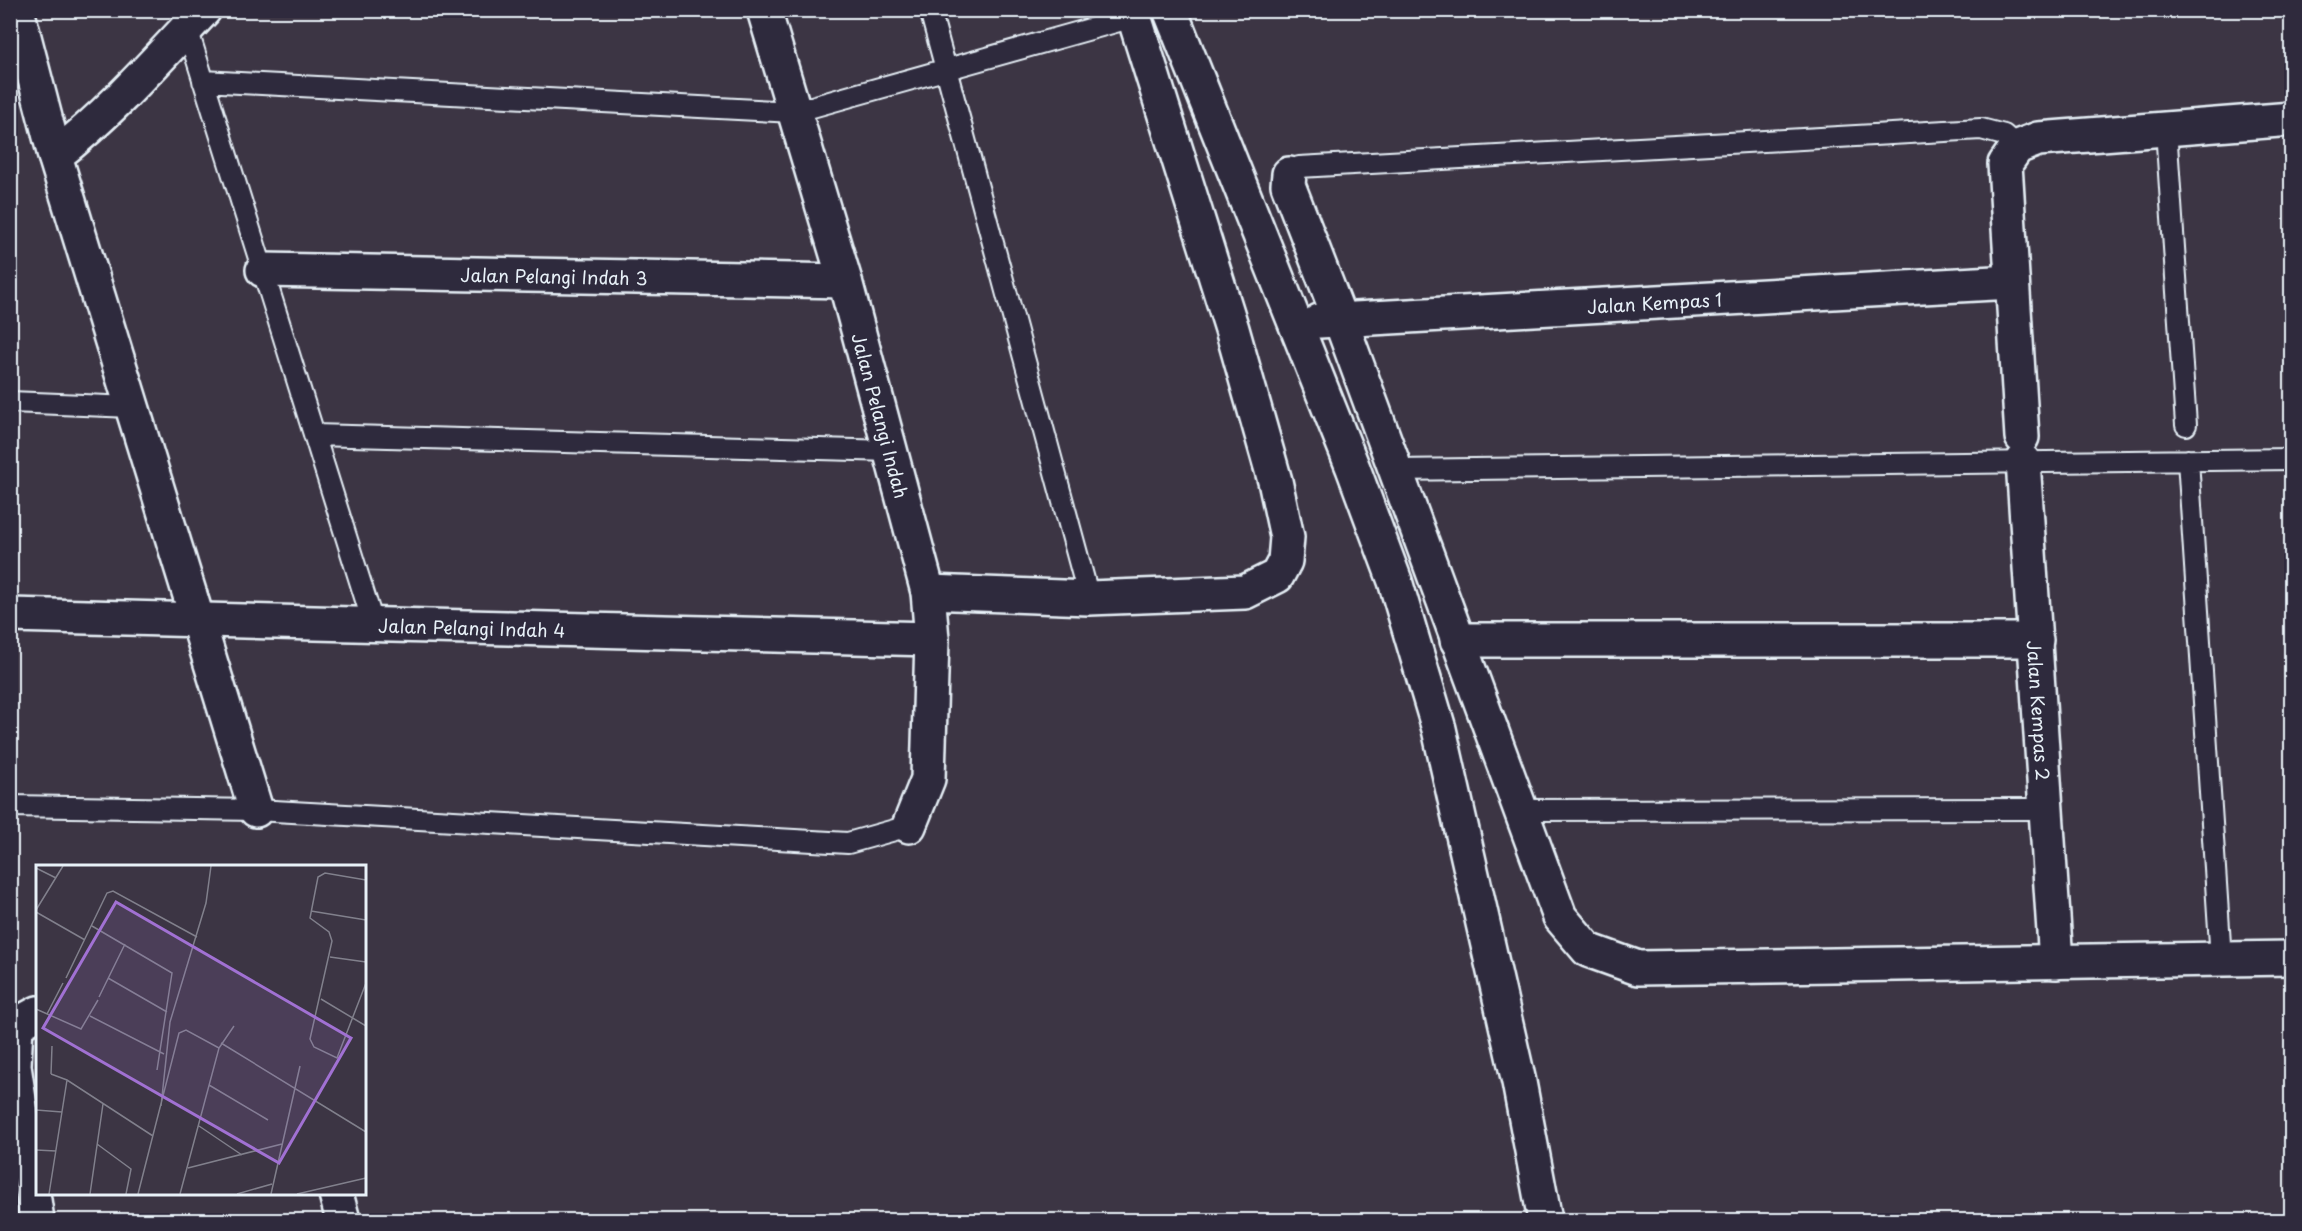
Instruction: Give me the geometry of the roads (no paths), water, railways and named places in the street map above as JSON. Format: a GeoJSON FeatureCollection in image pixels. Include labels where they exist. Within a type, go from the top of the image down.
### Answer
{"type":"FeatureCollection","features":[{"type":"Feature","properties":{"kind":"street"},"geometry":{"type":"LineString","coordinates":[[17,10],[55,156],[256,810]]}},
{"type":"Feature","properties":{"kind":"street","name":"Jalan Pelangi Indah"},"geometry":{"type":"LineString","coordinates":[[764,10],[845,281],[928,592],[932,639],[928,779],[909,826]]}},
{"type":"Feature","properties":{"kind":"street"},"geometry":{"type":"LineString","coordinates":[[1170,10],[1296,322],[1395,581],[1438,729],[1518,1082],[1545,1221]]}},
{"type":"Feature","properties":{"kind":"street"},"geometry":{"type":"LineString","coordinates":[[928,592],[1089,598],[1245,592],[1277,576],[1285,561],[1287,537],[1275,482],[1232,329],[1132,14]]}},
{"type":"Feature","properties":{"kind":"street"},"geometry":{"type":"LineString","coordinates":[[55,156],[82,135],[122,96],[195,19]]}},
{"type":"Feature","properties":{"kind":"street"},"geometry":{"type":"LineString","coordinates":[[2017,147],[2038,139],[2292,119]]}},
{"type":"Feature","properties":{"kind":"street","name":"Jalan Kempas 2"},"geometry":{"type":"LineString","coordinates":[[2017,147],[2005,164],[2056,962]]}},
{"type":"Feature","properties":{"kind":"street"},"geometry":{"type":"LineString","coordinates":[[1289,174],[1288,185],[1340,319],[1560,917],[1588,950],[1638,968],[2292,958]]}},
{"type":"Feature","properties":{"kind":"street","name":"Jalan Pelangi Indah 3"},"geometry":{"type":"LineString","coordinates":[[263,270],[845,281]]}},
{"type":"Feature","properties":{"kind":"street","name":"Jalan Kempas 1"},"geometry":{"type":"LineString","coordinates":[[1296,322],[2012,282]]}},
{"type":"Feature","properties":{"kind":"street","name":"Jalan Pelangi Indah 4"},"geometry":{"type":"LineString","coordinates":[[10,615],[932,639]]}},
{"type":"Feature","properties":{"kind":"street"},"geometry":{"type":"LineString","coordinates":[[1457,640],[2036,640]]}},
{"type":"Feature","properties":{"kind":"street"},"geometry":{"type":"LineString","coordinates":[[27,1019],[14,1066],[37,1221]]}},
{"type":"Feature","properties":{"kind":"street"},"geometry":{"type":"LineString","coordinates":[[336,1195],[343,1221]]}},
{"type":"Feature","properties":{"kind":"lane"},"geometry":{"type":"LineString","coordinates":[[930,10],[1089,598]]}},
{"type":"Feature","properties":{"kind":"lane"},"geometry":{"type":"LineString","coordinates":[[203,81],[794,112],[1132,14]]}},
{"type":"Feature","properties":{"kind":"lane"},"geometry":{"type":"LineString","coordinates":[[195,19],[203,81],[374,626]]}},
{"type":"Feature","properties":{"kind":"lane"},"geometry":{"type":"LineString","coordinates":[[1289,174],[1299,167],[1981,129],[2004,135],[2017,147]]}},
{"type":"Feature","properties":{"kind":"lane"},"geometry":{"type":"LineString","coordinates":[[2166,129],[2186,425]]}},
{"type":"Feature","properties":{"kind":"lane"},"geometry":{"type":"LineString","coordinates":[[10,402],[132,406]]}},
{"type":"Feature","properties":{"kind":"lane"},"geometry":{"type":"LineString","coordinates":[[314,435],[892,451]]}},
{"type":"Feature","properties":{"kind":"lane"},"geometry":{"type":"LineString","coordinates":[[1394,470],[2022,449],[2188,460],[2292,459]]}},
{"type":"Feature","properties":{"kind":"lane"},"geometry":{"type":"LineString","coordinates":[[2188,460],[2221,959]]}},
{"type":"Feature","properties":{"kind":"lane"},"geometry":{"type":"LineString","coordinates":[[10,806],[256,810],[848,843],[909,826]]}},
{"type":"Feature","properties":{"kind":"lane"},"geometry":{"type":"LineString","coordinates":[[1520,810],[2047,809]]}}]}
